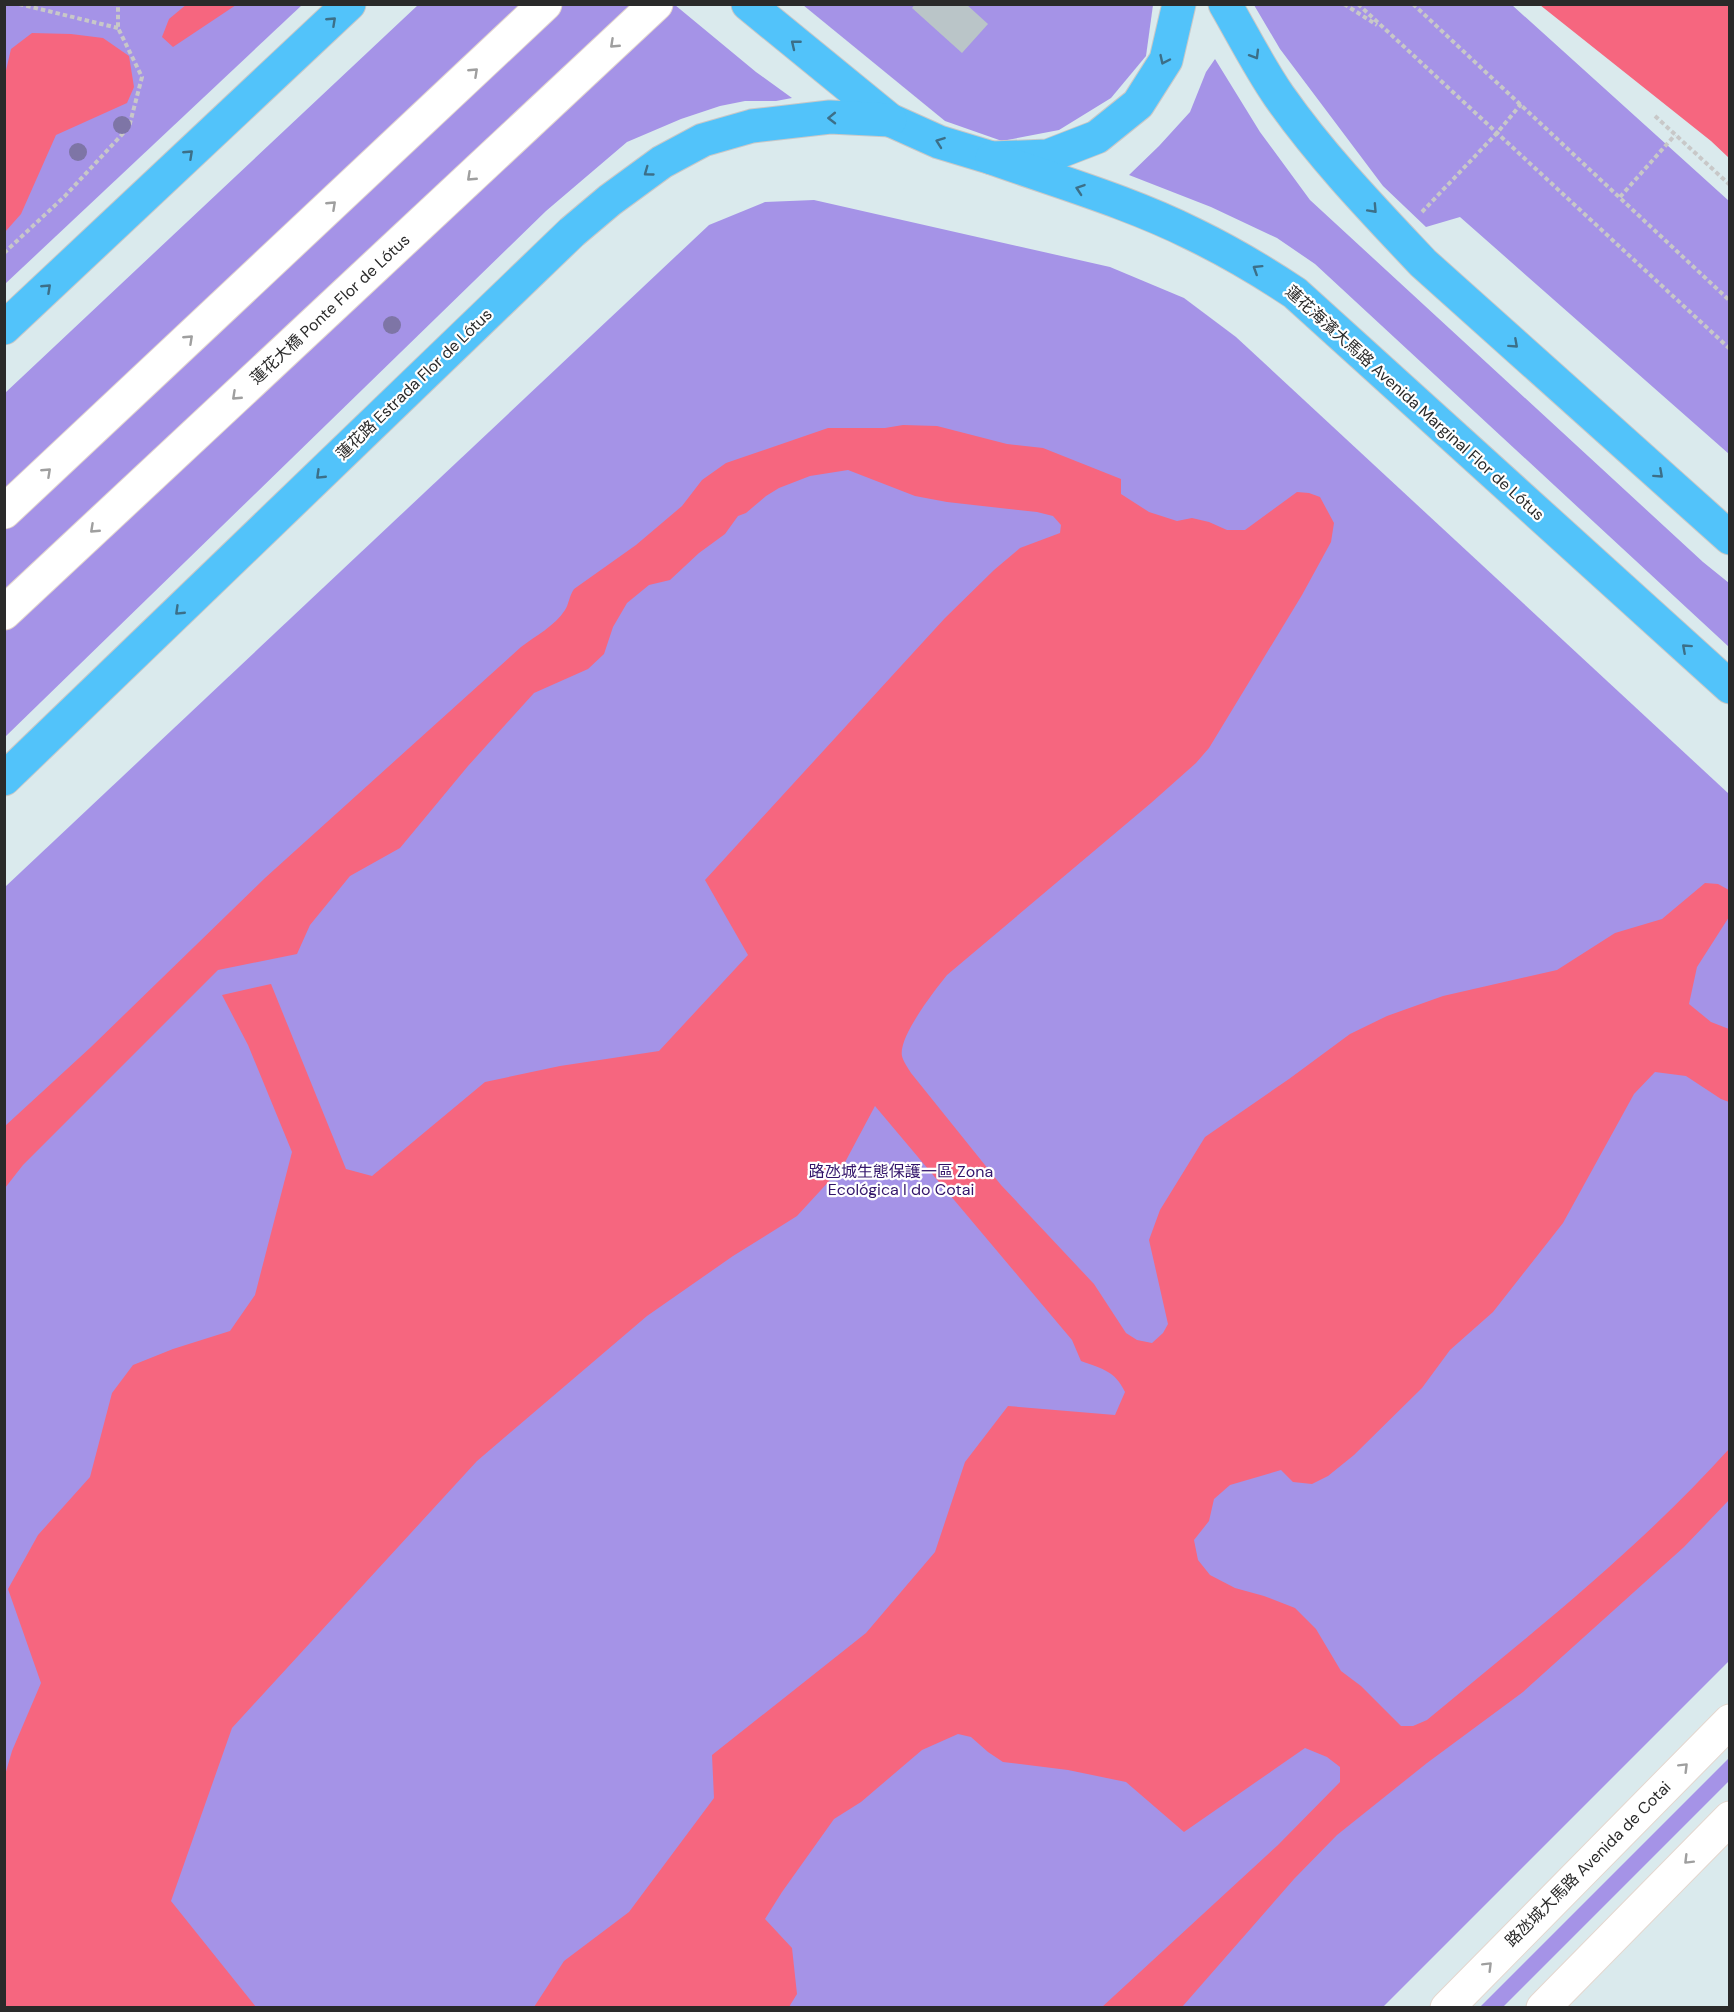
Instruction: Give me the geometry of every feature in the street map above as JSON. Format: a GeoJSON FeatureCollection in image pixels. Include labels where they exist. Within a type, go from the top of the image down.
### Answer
{"type":"FeatureCollection","features":[{"type":"Feature","properties":{"kind":"main road"},"geometry":{"type":"LineString","coordinates":[[4,328],[349,4]]}},
{"type":"Feature","properties":{"kind":"main road"},"geometry":{"type":"LineString","coordinates":[[4,512],[545,4]]}},
{"type":"Feature","properties":{"kind":"main road","name":"蓮花大橋 Ponte Flor de Lótus"},"geometry":{"type":"LineString","coordinates":[[4,613],[656,4]]}},
{"type":"Feature","properties":{"kind":"main road"},"geometry":{"type":"LineString","coordinates":[[748,4],[890,120]]}},
{"type":"Feature","properties":{"kind":"main road"},"geometry":{"type":"LineString","coordinates":[[992,158],[1048,156],[1097,137],[1137,104],[1166,60],[1179,4]]}},
{"type":"Feature","properties":{"kind":"main road"},"geometry":{"type":"LineString","coordinates":[[1225,4],[1279,95],[1340,173],[1398,237],[1423,263],[1730,538]]}},
{"type":"Feature","properties":{"kind":"main road","name":"蓮花路 Estrada Flor de Lótus"},"geometry":{"type":"LineString","coordinates":[[4,779],[572,232],[610,200],[662,162],[703,140],[752,126],[830,117],[890,120]]}},
{"type":"Feature","properties":{"kind":"main road","name":"蓮花海濱大馬路 Avenida Marginal Flor de Lótus"},"geometry":{"type":"LineString","coordinates":[[890,120],[939,142],[1122,203],[1191,233],[1250,264],[1295,293],[1730,687]]}},
{"type":"Feature","properties":{"kind":"main road","name":"路氹城大馬路 Avenida de Cotai"},"geometry":{"type":"LineString","coordinates":[[1447,2007],[1730,1720]]}},
{"type":"Feature","properties":{"kind":"main road"},"geometry":{"type":"LineString","coordinates":[[1543,2007],[1730,1818]]}},
{"type":"Feature","properties":{"kind":"path"},"geometry":{"type":"LineString","coordinates":[[19,4],[117,28]]}},
{"type":"Feature","properties":{"kind":"path"},"geometry":{"type":"LineString","coordinates":[[4,253],[64,196],[129,127],[142,77],[117,28],[118,4]]}},
{"type":"Feature","properties":{"kind":"path"},"geometry":{"type":"LineString","coordinates":[[1344,4],[1388,32]]}},
{"type":"Feature","properties":{"kind":"path"},"geometry":{"type":"LineString","coordinates":[[1358,4],[1730,349]]}},
{"type":"Feature","properties":{"kind":"path"},"geometry":{"type":"LineString","coordinates":[[1413,4],[1730,301]]}},
{"type":"Feature","properties":{"kind":"path"},"geometry":{"type":"LineString","coordinates":[[1398,237],[1497,134],[1521,104]]}},
{"type":"Feature","properties":{"kind":"path"},"geometry":{"type":"LineString","coordinates":[[1655,116],[1730,185]]}},
{"type":"Feature","properties":{"kind":"path"},"geometry":{"type":"LineString","coordinates":[[1620,197],[1676,135]]}},
{"type":"Feature","properties":{"kind":"green space"},"geometry":{"type":"Polygon","coordinates":[[[5,5],[302,5],[5,284],[5,5]]]}},
{"type":"Feature","properties":{"kind":"green space"},"geometry":{"type":"Polygon","coordinates":[[[418,5],[675,5],[756,72],[792,98],[776,101],[745,101],[720,106],[681,119],[627,142],[546,211],[5,737],[5,393],[418,5]]]}},
{"type":"Feature","properties":{"kind":"green space"},"geometry":{"type":"Polygon","coordinates":[[[803,5],[1153,5],[1146,56],[1111,98],[1059,130],[1002,141],[945,121],[803,5]]]}},
{"type":"Feature","properties":{"kind":"green space"},"geometry":{"type":"Polygon","coordinates":[[[1254,5],[1512,5],[1729,201],[1729,454],[1460,217],[1426,227],[1383,186],[1280,49],[1254,5]]]}},
{"type":"Feature","properties":{"kind":"green space"},"geometry":{"type":"Polygon","coordinates":[[[1215,59],[1260,132],[1310,200],[1703,562],[1729,583],[1729,647],[1315,264],[1277,238],[1211,207],[1129,175],[1190,112],[1206,72],[1215,59]]]}},
{"type":"Feature","properties":{"kind":"green space","name":"路氹城生態保護一區 Zona Ecológica I do Cotai"},"geometry":{"type":"Polygon","coordinates":[[[814,200],[1110,267],[1184,298],[1236,337],[1729,794],[1729,1661],[1383,2007],[5,2008],[5,887],[709,225],[765,202],[814,200]]]}},
{"type":"Feature","properties":{"kind":"green space"},"geometry":{"type":"Polygon","coordinates":[[[1729,1758],[1729,1781],[1503,2007],[1480,2007],[1729,1758]]]}},
{"type":"Feature","properties":{"kind":"shaded area"},"geometry":{"type":"Polygon","coordinates":[[[187,4],[236,5],[173,47],[162,37],[169,19],[187,4]]]}},
{"type":"Feature","properties":{"kind":"shaded area"},"geometry":{"type":"Polygon","coordinates":[[[1540,5],[1729,5],[1729,158],[1711,141],[1540,5]]]}},
{"type":"Feature","properties":{"kind":"shaded area"},"geometry":{"type":"Polygon","coordinates":[[[32,33],[103,38],[129,56],[134,87],[127,103],[56,135],[21,214],[5,232],[4,79],[11,49],[32,33]]]}},
{"type":"Feature","properties":{"kind":"shaded area"},"geometry":{"type":"Polygon","coordinates":[[[903,425],[937,426],[1007,444],[1043,448],[1121,479],[1121,494],[1149,512],[1177,521],[1192,518],[1227,530],[1245,530],[1297,492],[1320,497],[1334,523],[1331,542],[1302,595],[1209,748],[1196,763],[1151,803],[947,975],[918,1014],[902,1048],[902,1056],[911,1073],[1001,1185],[1094,1284],[1126,1333],[1137,1340],[1152,1343],[1163,1333],[1168,1324],[1149,1240],[1160,1210],[1205,1137],[1350,1034],[1387,1016],[1443,996],[1557,970],[1615,933],[1662,919],[1705,883],[1718,884],[1729,890],[1729,917],[1697,967],[1689,1004],[1711,1022],[1729,1029],[1729,1102],[1686,1076],[1655,1072],[1634,1094],[1563,1223],[1493,1312],[1450,1350],[1422,1388],[1354,1455],[1328,1476],[1312,1484],[1293,1482],[1281,1470],[1230,1485],[1214,1499],[1209,1521],[1194,1540],[1198,1560],[1210,1575],[1235,1588],[1295,1608],[1316,1629],[1341,1671],[1361,1686],[1401,1726],[1413,1726],[1427,1720],[1583,1590],[1658,1522],[1729,1449],[1729,1500],[1684,1547],[1523,1692],[1427,1763],[1337,1835],[1294,1879],[1182,2007],[1102,2007],[1278,1845],[1340,1782],[1340,1767],[1327,1757],[1305,1748],[1184,1832],[1126,1782],[1068,1770],[1003,1762],[971,1737],[958,1734],[922,1750],[861,1802],[834,1819],[765,1919],[792,1948],[797,1994],[789,2007],[534,2007],[564,1961],[629,1912],[714,1798],[712,1755],[866,1633],[935,1552],[965,1462],[1008,1406],[1115,1415],[1125,1392],[1112,1375],[1081,1361],[1072,1340],[875,1106],[843,1166],[797,1216],[733,1256],[647,1316],[477,1461],[232,1728],[171,1901],[256,2007],[5,2007],[5,1775],[12,1751],[41,1683],[8,1589],[38,1535],[90,1477],[112,1393],[133,1365],[173,1349],[230,1331],[255,1295],[292,1152],[248,1045],[222,995],[271,984],[346,1169],[372,1176],[485,1082],[560,1066],[659,1051],[748,955],[705,880],[945,618],[1020,548],[1060,533],[1061,525],[1053,516],[1037,512],[915,496],[848,470],[810,476],[779,488],[746,513],[738,516],[725,534],[699,553],[670,580],[649,585],[627,603],[613,627],[604,654],[588,669],[534,693],[468,766],[400,848],[350,876],[310,925],[297,954],[218,970],[23,1165],[5,1188],[5,1126],[91,1047],[265,878],[521,647],[556,621],[566,608],[574,589],[636,545],[682,506],[702,480],[726,463],[828,428],[885,428],[903,425]]]}},
{"type":"Feature","properties":{"kind":"building"},"geometry":{"type":"Polygon","coordinates":[[[915,4],[966,4],[988,24],[962,53],[912,8],[915,4]]]}}]}
